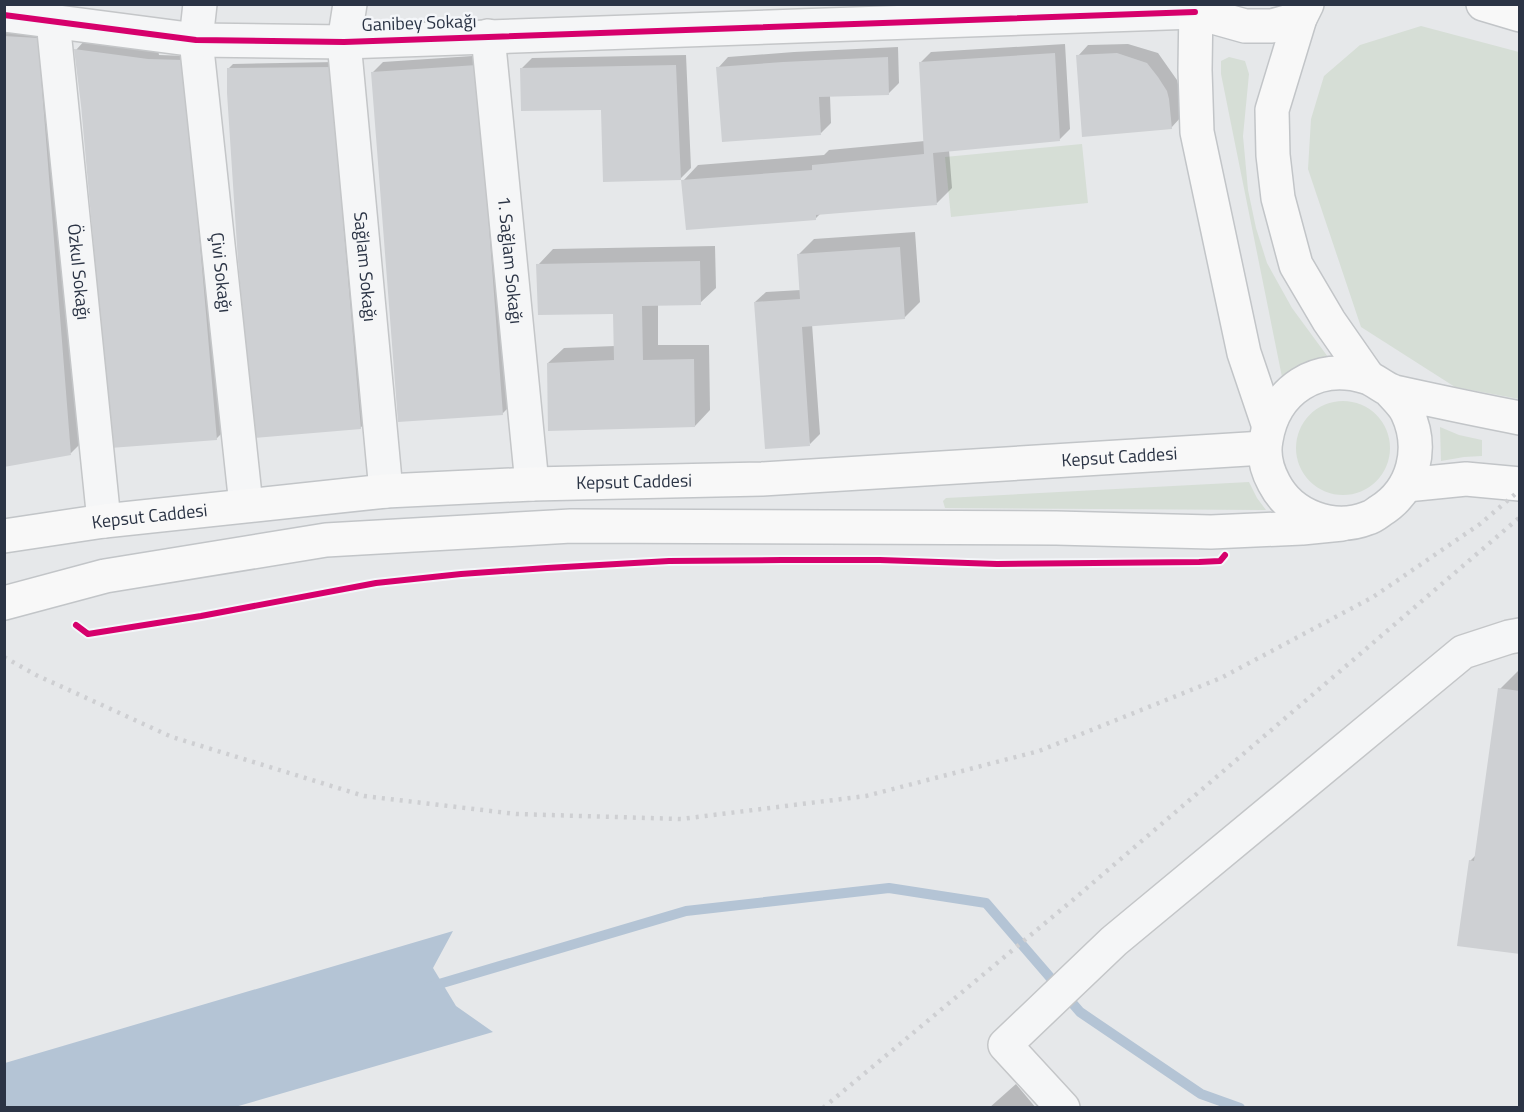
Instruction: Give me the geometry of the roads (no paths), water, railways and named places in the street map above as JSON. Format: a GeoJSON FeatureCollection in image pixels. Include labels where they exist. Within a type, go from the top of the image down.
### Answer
{"type":"FeatureCollection","features":[{"type":"Feature","properties":{"kind":"main road"},"geometry":{"type":"LineString","coordinates":[[1483,4],[1520,15]]}},
{"type":"Feature","properties":{"kind":"main road"},"geometry":{"type":"LineString","coordinates":[[1196,8],[1197,132],[1244,353],[1266,436],[1268,472],[1279,493],[1297,510],[1318,520],[1342,524]]}},
{"type":"Feature","properties":{"kind":"main road","name":"Ganibey Sokağı"},"geometry":{"type":"LineString","coordinates":[[1196,8],[1245,26],[1272,26],[1303,11]]}},
{"type":"Feature","properties":{"kind":"main road"},"geometry":{"type":"LineString","coordinates":[[4,603],[105,576],[326,540],[571,526],[1056,528],[1212,532],[1302,528],[1342,524],[1368,518],[1390,505],[1407,485],[1415,461],[1415,435],[1406,410],[1379,384],[1329,321],[1296,265],[1278,198],[1272,155],[1272,110],[1303,11]]}},
{"type":"Feature","properties":{"kind":"main road"},"geometry":{"type":"LineString","coordinates":[[1266,436],[1279,403],[1296,386],[1318,375],[1342,372],[1379,384],[1520,418]]}},
{"type":"Feature","properties":{"kind":"main road","name":"Kepsut Caddesi"},"geometry":{"type":"LineString","coordinates":[[4,536],[104,521],[386,491],[532,484],[762,479],[1266,436]]}},
{"type":"Feature","properties":{"kind":"main road"},"geometry":{"type":"LineString","coordinates":[[1407,485],[1466,479],[1520,484]]}},
{"type":"Feature","properties":{"kind":"street","name":"Çivi Sokağı"},"geometry":{"type":"LineString","coordinates":[[200,4],[196,40],[246,505]]}},
{"type":"Feature","properties":{"kind":"street","name":"Sağlam Sokağı"},"geometry":{"type":"LineString","coordinates":[[350,4],[344,42],[386,491]]}},
{"type":"Feature","properties":{"kind":"street","name":"Ganibey Sokağı"},"geometry":{"type":"LineString","coordinates":[[4,15],[53,21],[118,17],[196,40],[344,42],[1196,8]]}},
{"type":"Feature","properties":{"kind":"street","name":"Özkul Sokağı"},"geometry":{"type":"LineString","coordinates":[[53,21],[104,521]]}},
{"type":"Feature","properties":{"kind":"street","name":"1. Sağlam Sokağı"},"geometry":{"type":"LineString","coordinates":[[488,36],[532,484]]}},
{"type":"Feature","properties":{"kind":"street"},"geometry":{"type":"LineString","coordinates":[[1064,1107],[1005,1045],[1114,941],[1463,652],[1520,635]]}},
{"type":"Feature","properties":{"kind":"water"},"geometry":{"type":"Polygon","coordinates":[[[453,931],[433,968],[456,1006],[493,1032],[235,1107],[5,1107],[5,1063],[453,931]]]}},
{"type":"Feature","properties":{"kind":"waterway"},"geometry":{"type":"LineString","coordinates":[[429,987],[686,911],[889,888],[986,903],[1080,1012],[1201,1094],[1240,1108]]}},
{"type":"Feature","properties":{"kind":"railway"},"geometry":{"type":"LineString","coordinates":[[4,657],[36,675],[172,737],[364,796],[516,814],[681,819],[866,796],[1039,751],[1221,678],[1373,597],[1480,524],[1520,490]]}},
{"type":"Feature","properties":{"kind":"railway"},"geometry":{"type":"LineString","coordinates":[[823,1108],[1074,899],[1520,517]]}}]}
